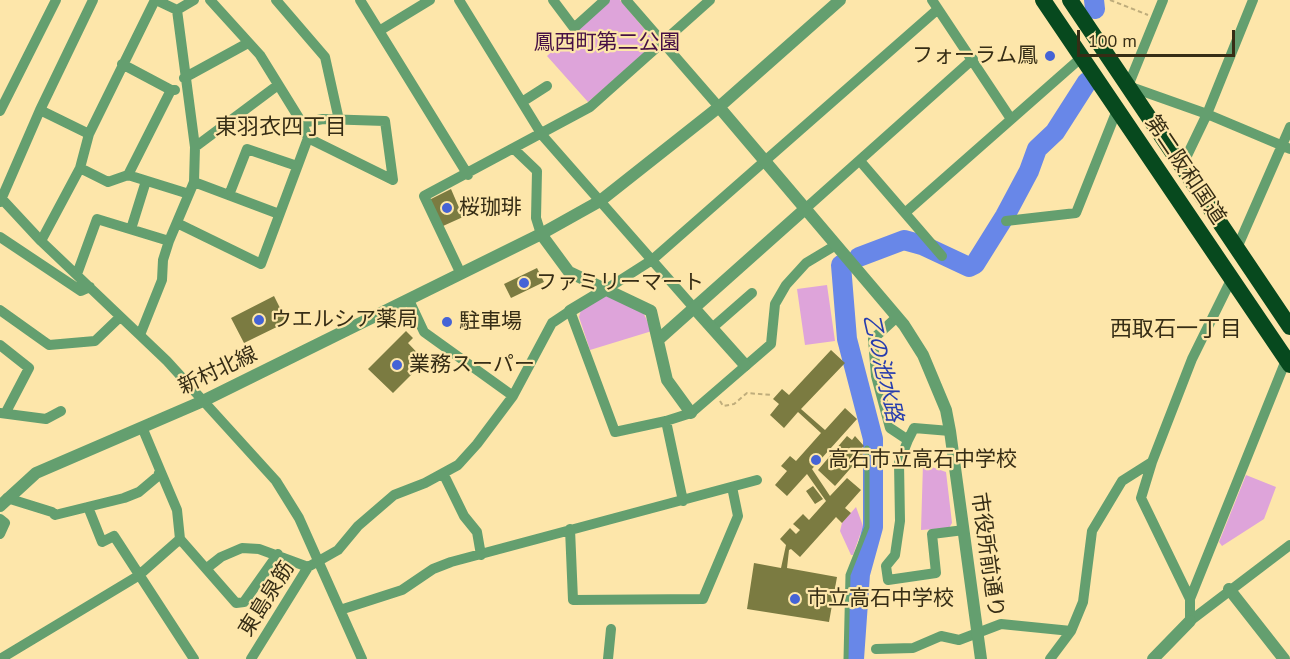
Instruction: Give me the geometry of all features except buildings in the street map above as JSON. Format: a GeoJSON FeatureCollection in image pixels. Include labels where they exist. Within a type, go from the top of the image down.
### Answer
{"type":"FeatureCollection","features":[{"type":"Feature","properties":{"kind":"highway","name":"第二阪和国道"},"geometry":{"type":"LineString","coordinates":[[1043,0],[1231,280],[1289,359]]}},
{"type":"Feature","properties":{"kind":"highway","name":"第二阪和国道"},"geometry":{"type":"LineString","coordinates":[[1070,0],[1290,327]]}},
{"type":"Feature","properties":{"kind":"street"},"geometry":{"type":"LineString","coordinates":[[0,111],[56,0]]}},
{"type":"Feature","properties":{"kind":"street"},"geometry":{"type":"LineString","coordinates":[[93,0],[39,110],[0,199],[140,335],[276,481],[299,518],[362,659]]}},
{"type":"Feature","properties":{"kind":"street"},"geometry":{"type":"LineString","coordinates":[[41,241],[80,168],[89,134],[155,0],[177,10]]}},
{"type":"Feature","properties":{"kind":"street"},"geometry":{"type":"LineString","coordinates":[[177,10],[194,0]]}},
{"type":"Feature","properties":{"kind":"street"},"geometry":{"type":"LineString","coordinates":[[210,0],[260,55],[302,123],[308,138],[393,180],[385,121],[323,119],[302,123]]}},
{"type":"Feature","properties":{"kind":"street"},"geometry":{"type":"LineString","coordinates":[[276,0],[326,57],[339,120]]}},
{"type":"Feature","properties":{"kind":"street"},"geometry":{"type":"LineString","coordinates":[[360,0],[468,175]]}},
{"type":"Feature","properties":{"kind":"street"},"geometry":{"type":"LineString","coordinates":[[379,31],[430,0]]}},
{"type":"Feature","properties":{"kind":"street"},"geometry":{"type":"LineString","coordinates":[[459,0],[542,135],[746,365]]}},
{"type":"Feature","properties":{"kind":"street"},"geometry":{"type":"LineString","coordinates":[[553,0],[574,28],[605,0]]}},
{"type":"Feature","properties":{"kind":"street"},"geometry":{"type":"LineString","coordinates":[[626,0],[719,107]]}},
{"type":"Feature","properties":{"kind":"street"},"geometry":{"type":"LineString","coordinates":[[459,275],[424,196],[468,175],[590,107],[710,0]]}},
{"type":"Feature","properties":{"kind":"street","name":"新村北線"},"geometry":{"type":"LineString","coordinates":[[2,497],[36,473],[203,401],[541,234],[600,201],[719,107],[840,0]]}},
{"type":"Feature","properties":{"kind":"street"},"geometry":{"type":"LineString","coordinates":[[1163,0],[1128,86],[1207,114],[1286,148]]}},
{"type":"Feature","properties":{"kind":"street"},"geometry":{"type":"LineString","coordinates":[[1182,166],[1207,114],[1253,0]]}},
{"type":"Feature","properties":{"kind":"street"},"geometry":{"type":"LineString","coordinates":[[836,245],[806,263],[786,285],[775,304],[771,344],[709,397],[691,412],[666,422],[615,432],[570,311],[652,260],[935,4],[1011,119]]}},
{"type":"Feature","properties":{"kind":"street"},"geometry":{"type":"LineString","coordinates":[[140,335],[162,280],[163,260],[168,241],[194,182],[195,147],[177,10]]}},
{"type":"Feature","properties":{"kind":"street"},"geometry":{"type":"LineString","coordinates":[[128,175],[171,90],[185,84],[248,43]]}},
{"type":"Feature","properties":{"kind":"street"},"geometry":{"type":"LineString","coordinates":[[906,212],[1082,57]]}},
{"type":"Feature","properties":{"kind":"street"},"geometry":{"type":"LineString","coordinates":[[658,340],[973,59]]}},
{"type":"Feature","properties":{"kind":"street"},"geometry":{"type":"LineString","coordinates":[[122,64],[171,90]]}},
{"type":"Feature","properties":{"kind":"street"},"geometry":{"type":"LineString","coordinates":[[195,147],[279,85]]}},
{"type":"Feature","properties":{"kind":"street"},"geometry":{"type":"LineString","coordinates":[[522,102],[547,87]]}},
{"type":"Feature","properties":{"kind":"street","name":"市役所前通り"},"geometry":{"type":"LineString","coordinates":[[719,107],[897,317],[923,355],[946,410],[981,659]]}},
{"type":"Feature","properties":{"kind":"street"},"geometry":{"type":"LineString","coordinates":[[39,110],[89,134]]}},
{"type":"Feature","properties":{"kind":"street"},"geometry":{"type":"LineString","coordinates":[[1006,221],[1076,213],[1117,110]]}},
{"type":"Feature","properties":{"kind":"street"},"geometry":{"type":"LineString","coordinates":[[1237,248],[1286,148],[1290,127]]}},
{"type":"Feature","properties":{"kind":"street"},"geometry":{"type":"LineString","coordinates":[[177,223],[261,264],[308,138]]}},
{"type":"Feature","properties":{"kind":"street"},"geometry":{"type":"LineString","coordinates":[[229,195],[247,149],[297,166]]}},
{"type":"Feature","properties":{"kind":"street"},"geometry":{"type":"LineString","coordinates":[[514,149],[537,171],[536,218],[541,234],[569,272],[651,311],[667,380],[691,412]]}},
{"type":"Feature","properties":{"kind":"street"},"geometry":{"type":"LineString","coordinates":[[860,161],[942,256]]}},
{"type":"Feature","properties":{"kind":"street"},"geometry":{"type":"LineString","coordinates":[[80,168],[108,182],[128,175],[189,194]]}},
{"type":"Feature","properties":{"kind":"street"},"geometry":{"type":"LineString","coordinates":[[131,229],[146,181]]}},
{"type":"Feature","properties":{"kind":"street"},"geometry":{"type":"LineString","coordinates":[[194,182],[279,214]]}},
{"type":"Feature","properties":{"kind":"street"},"geometry":{"type":"LineString","coordinates":[[76,274],[97,219],[168,241]]}},
{"type":"Feature","properties":{"kind":"street"},"geometry":{"type":"LineString","coordinates":[[0,237],[81,291],[90,287]]}},
{"type":"Feature","properties":{"kind":"street"},"geometry":{"type":"LineString","coordinates":[[1190,599],[1141,498],[1152,462],[1192,359],[1231,280]]}},
{"type":"Feature","properties":{"kind":"street"},"geometry":{"type":"LineString","coordinates":[[712,327],[752,293]]}},
{"type":"Feature","properties":{"kind":"street"},"geometry":{"type":"LineString","coordinates":[[409,300],[424,332],[513,396]]}},
{"type":"Feature","properties":{"kind":"street"},"geometry":{"type":"LineString","coordinates":[[0,310],[49,345],[95,341],[120,317]]}},
{"type":"Feature","properties":{"kind":"street","name":"東島泉筋"},"geometry":{"type":"LineString","coordinates":[[251,659],[308,567],[338,550],[358,526],[394,495],[458,465],[513,396],[552,323],[570,311]]}},
{"type":"Feature","properties":{"kind":"street"},"geometry":{"type":"LineString","coordinates":[[897,317],[873,339],[876,376],[890,428],[908,440]]}},
{"type":"Feature","properties":{"kind":"street"},"geometry":{"type":"LineString","coordinates":[[0,345],[29,368],[2,411],[46,419],[61,411]]}},
{"type":"Feature","properties":{"kind":"street"},"geometry":{"type":"LineString","coordinates":[[1190,621],[1190,599],[1289,359]]}},
{"type":"Feature","properties":{"kind":"street"},"geometry":{"type":"LineString","coordinates":[[666,422],[683,501]]}},
{"type":"Feature","properties":{"kind":"street"},"geometry":{"type":"LineString","coordinates":[[142,427],[177,510],[180,539],[236,603],[244,602],[278,554]]}},
{"type":"Feature","properties":{"kind":"street"},"geometry":{"type":"LineString","coordinates":[[950,431],[914,428],[908,440],[899,463],[900,521],[895,555],[886,566],[888,580],[936,573],[932,534],[964,530]]}},
{"type":"Feature","properties":{"kind":"street"},"geometry":{"type":"LineString","coordinates":[[1050,659],[1071,631],[1083,602],[1092,531],[1122,481],[1152,462]]}},
{"type":"Feature","properties":{"kind":"street"},"geometry":{"type":"LineString","coordinates":[[2,497],[55,515],[139,492],[158,476],[160,470]]}},
{"type":"Feature","properties":{"kind":"street"},"geometry":{"type":"LineString","coordinates":[[443,473],[464,516],[477,532],[481,555]]}},
{"type":"Feature","properties":{"kind":"street"},"geometry":{"type":"LineString","coordinates":[[340,610],[402,590],[433,569],[451,562],[757,480]]}},
{"type":"Feature","properties":{"kind":"street"},"geometry":{"type":"LineString","coordinates":[[570,530],[573,600],[703,598],[738,516],[732,488]]}},
{"type":"Feature","properties":{"kind":"street"},"geometry":{"type":"LineString","coordinates":[[88,507],[102,542],[114,536],[194,659]]}},
{"type":"Feature","properties":{"kind":"street"},"geometry":{"type":"LineString","coordinates":[[0,519],[5,522],[0,534]]}},
{"type":"Feature","properties":{"kind":"street"},"geometry":{"type":"LineString","coordinates":[[0,659],[138,576],[180,539]]}},
{"type":"Feature","properties":{"kind":"street"},"geometry":{"type":"LineString","coordinates":[[1153,659],[1190,621],[1229,589],[1290,545]]}},
{"type":"Feature","properties":{"kind":"street"},"geometry":{"type":"LineString","coordinates":[[207,568],[221,557],[242,548],[259,549],[278,554],[308,567]]}},
{"type":"Feature","properties":{"kind":"street"},"geometry":{"type":"LineString","coordinates":[[1229,589],[1284,659]]}},
{"type":"Feature","properties":{"kind":"street"},"geometry":{"type":"LineString","coordinates":[[876,649],[913,648],[941,636],[959,640],[1001,624],[1071,631]]}},
{"type":"Feature","properties":{"kind":"street"},"geometry":{"type":"LineString","coordinates":[[609,659],[611,629]]}},
{"type":"Feature","properties":{"kind":"street"},"geometry":{"type":"LineString","coordinates":[[16,648],[22,659]]}},
{"type":"Feature","properties":{"kind":"lane"},"geometry":{"type":"LineString","coordinates":[[846,659],[848,575],[867,528],[867,448]]}},
{"type":"Feature","properties":{"kind":"path"},"geometry":{"type":"LineString","coordinates":[[1110,0],[1156,19]]}},
{"type":"Feature","properties":{"kind":"path"},"geometry":{"type":"LineString","coordinates":[[709,397],[719,400],[723,406],[734,404],[747,393],[772,395]]}},
{"type":"Feature","properties":{"kind":"green space","name":"鳳西町第二公園"},"geometry":{"type":"Polygon","coordinates":[[[608,0],[620,0],[656,43],[588,102],[547,56],[608,0]]]}},
{"type":"Feature","properties":{"kind":"green space"},"geometry":{"type":"Polygon","coordinates":[[[827,285],[835,341],[805,345],[797,289],[827,285]]]}},
{"type":"Feature","properties":{"kind":"green space"},"geometry":{"type":"Polygon","coordinates":[[[606,295],[643,312],[652,331],[590,350],[579,317],[581,310],[606,295]]]}},
{"type":"Feature","properties":{"kind":"green space"},"geometry":{"type":"Polygon","coordinates":[[[923,464],[946,472],[952,523],[949,528],[921,530],[923,464]]]}},
{"type":"Feature","properties":{"kind":"green space"},"geometry":{"type":"Polygon","coordinates":[[[1246,475],[1276,487],[1264,519],[1222,546],[1219,542],[1246,475]]]}},
{"type":"Feature","properties":{"kind":"green space"},"geometry":{"type":"Polygon","coordinates":[[[856,507],[863,526],[853,555],[851,555],[840,531],[842,523],[856,507]]]}},
{"type":"Feature","properties":{"kind":"waterway","name":"乙の池水路"},"geometry":{"type":"LineString","coordinates":[[1094,0],[1095,9]]}},
{"type":"Feature","properties":{"kind":"waterway","name":"乙の池水路"},"geometry":{"type":"LineString","coordinates":[[859,257],[904,240],[922,245],[969,267],[975,264],[1005,216],[1029,171],[1037,149],[1055,132],[1087,82]]}},
{"type":"Feature","properties":{"kind":"waterway","name":"乙の池水路"},"geometry":{"type":"LineString","coordinates":[[841,265],[847,339],[873,439],[873,527],[860,574],[854,659]]}},
{"type":"Feature","properties":{"kind":"place","name":"フォーラム鳳"},"geometry":{"type":"Point","coordinates":[1050,56]}},
{"type":"Feature","properties":{"kind":"place","name":"桜珈琲"},"geometry":{"type":"Point","coordinates":[447,208]}},
{"type":"Feature","properties":{"kind":"place","name":"ファミリーマート"},"geometry":{"type":"Point","coordinates":[524,283]}},
{"type":"Feature","properties":{"kind":"place","name":"ウエルシア薬局"},"geometry":{"type":"Point","coordinates":[259,320]}},
{"type":"Feature","properties":{"kind":"place","name":"駐車場"},"geometry":{"type":"Point","coordinates":[447,322]}},
{"type":"Feature","properties":{"kind":"place","name":"業務スーパー"},"geometry":{"type":"Point","coordinates":[397,365]}},
{"type":"Feature","properties":{"kind":"place","name":"高石市立高石中学校"},"geometry":{"type":"Point","coordinates":[816,460]}},
{"type":"Feature","properties":{"kind":"place","name":"市立高石中学校"},"geometry":{"type":"Point","coordinates":[795,599]}},
{"type":"Feature","properties":{"kind":"district","name":"東羽衣四丁目"},"geometry":{"type":"Point","coordinates":[281,128]}},
{"type":"Feature","properties":{"kind":"district","name":"西取石一丁目"},"geometry":{"type":"Point","coordinates":[1176,330]}}]}
